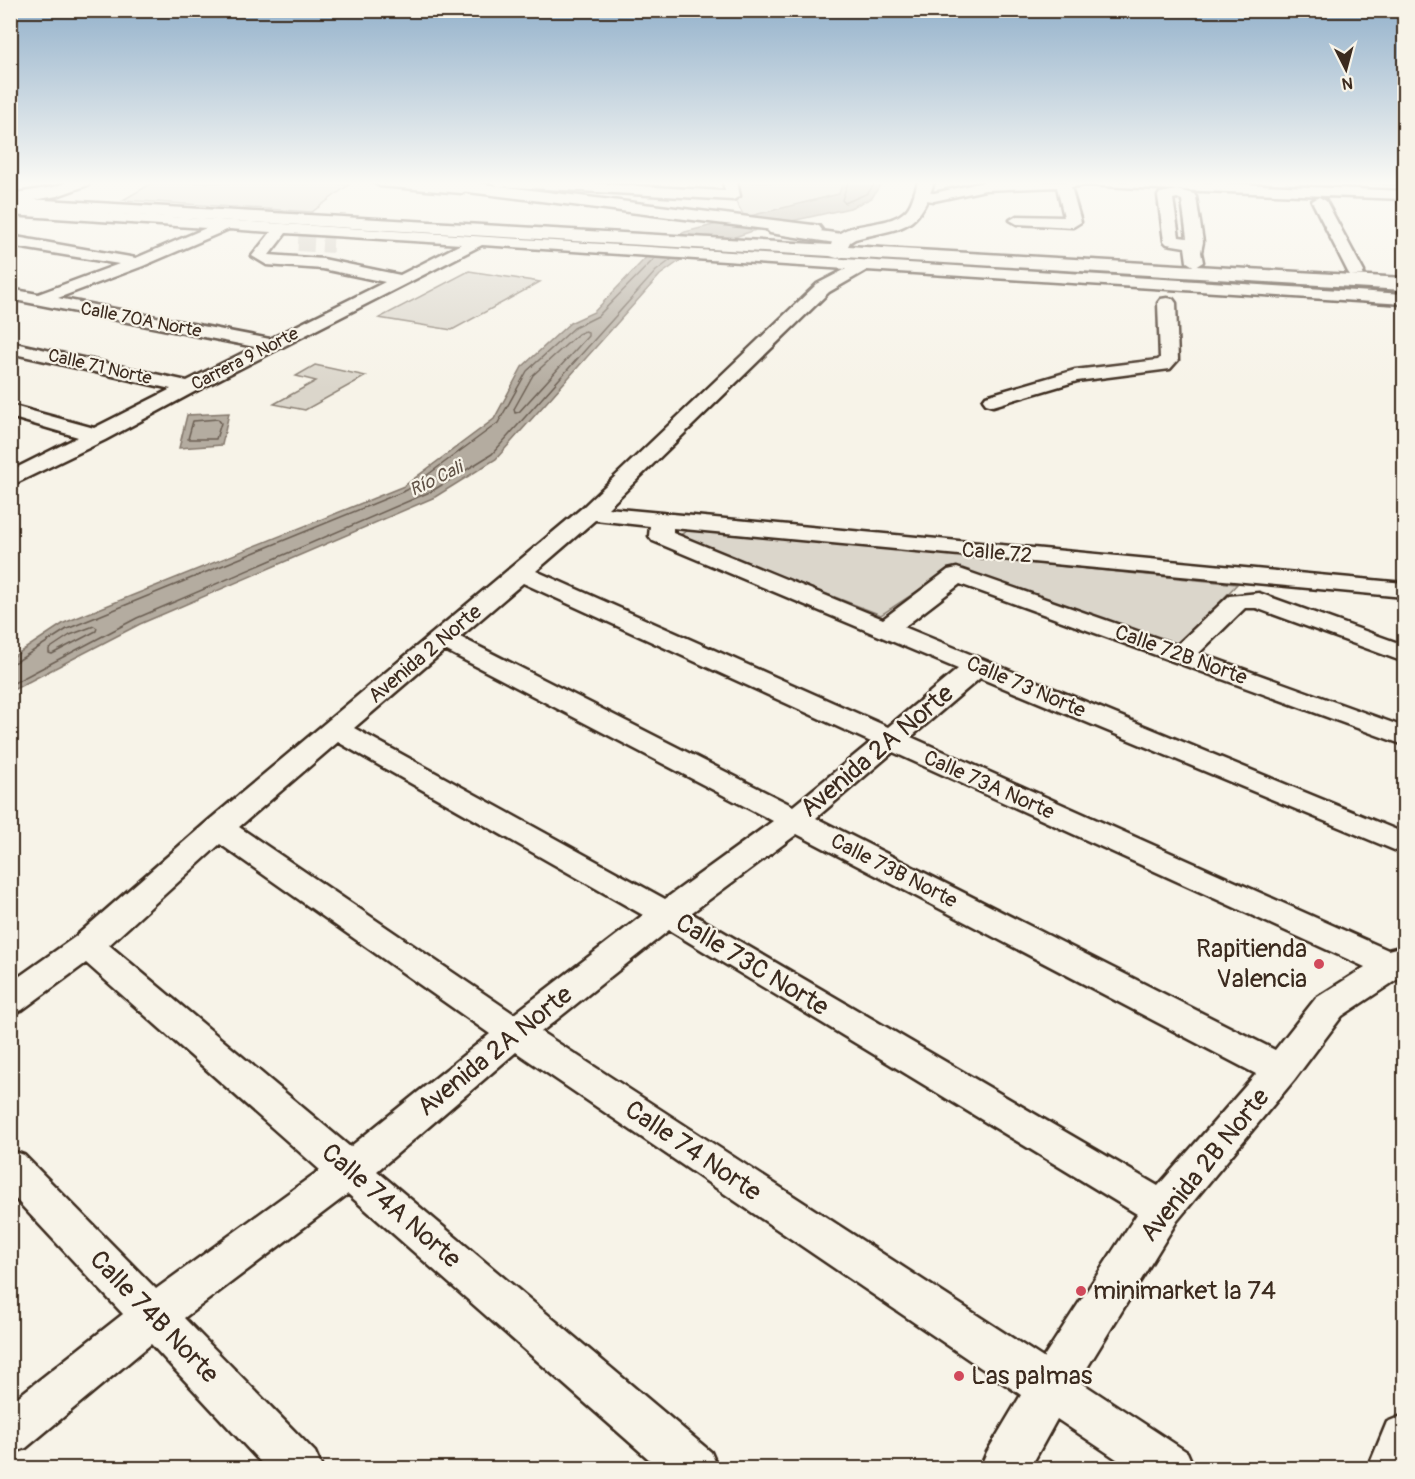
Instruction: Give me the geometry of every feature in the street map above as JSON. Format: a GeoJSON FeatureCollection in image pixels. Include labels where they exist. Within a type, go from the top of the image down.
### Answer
{"type":"FeatureCollection","features":[{"type":"Feature","properties":{"kind":"main road"},"geometry":{"type":"LineString","coordinates":[[864,251],[1404,284]]}},
{"type":"Feature","properties":{"kind":"main road"},"geometry":{"type":"LineString","coordinates":[[887,254],[897,251]]}},
{"type":"Feature","properties":{"kind":"main road"},"geometry":{"type":"LineString","coordinates":[[1008,251],[1195,253],[1356,272],[1404,274]]}},
{"type":"Feature","properties":{"kind":"main road"},"geometry":{"type":"LineString","coordinates":[[1231,275],[1404,299]]}},
{"type":"Feature","properties":{"kind":"street"},"geometry":{"type":"LineString","coordinates":[[79,251],[137,263]]}},
{"type":"Feature","properties":{"kind":"street"},"geometry":{"type":"LineString","coordinates":[[10,311],[165,251]]}},
{"type":"Feature","properties":{"kind":"street"},"geometry":{"type":"LineString","coordinates":[[264,251],[260,256],[267,260],[323,264],[402,280]]}},
{"type":"Feature","properties":{"kind":"street"},"geometry":{"type":"LineString","coordinates":[[323,264],[333,251]]}},
{"type":"Feature","properties":{"kind":"street","name":"Carrera 9 Norte"},"geometry":{"type":"LineString","coordinates":[[10,480],[459,251]]}},
{"type":"Feature","properties":{"kind":"street"},"geometry":{"type":"LineString","coordinates":[[706,251],[760,258],[816,251]]}},
{"type":"Feature","properties":{"kind":"street","name":"Avenida 2 Norte"},"geometry":{"type":"LineString","coordinates":[[823,288],[830,278],[839,251]]}},
{"type":"Feature","properties":{"kind":"street"},"geometry":{"type":"LineString","coordinates":[[845,251],[865,264],[1404,299]]}},
{"type":"Feature","properties":{"kind":"street"},"geometry":{"type":"LineString","coordinates":[[1345,251],[1356,272]]}},
{"type":"Feature","properties":{"kind":"street"},"geometry":{"type":"LineString","coordinates":[[865,264],[887,254]]}},
{"type":"Feature","properties":{"kind":"street","name":"Avenida 2 Norte"},"geometry":{"type":"LineString","coordinates":[[10,1001],[87,945],[219,828],[590,513],[823,288],[865,264]]}},
{"type":"Feature","properties":{"kind":"street"},"geometry":{"type":"LineString","coordinates":[[993,400],[1075,376],[1163,365],[1170,360],[1177,303],[1160,283]]}},
{"type":"Feature","properties":{"kind":"street","name":"Calle 70A Norte"},"geometry":{"type":"LineString","coordinates":[[10,294],[273,345]]}},
{"type":"Feature","properties":{"kind":"street","name":"Calle 71 Norte"},"geometry":{"type":"LineString","coordinates":[[10,347],[189,387]]}},
{"type":"Feature","properties":{"kind":"street"},"geometry":{"type":"LineString","coordinates":[[10,411],[98,436]]}},
{"type":"Feature","properties":{"kind":"street","name":"Calle 72"},"geometry":{"type":"LineString","coordinates":[[590,513],[662,522],[1404,590]]}},
{"type":"Feature","properties":{"kind":"street","name":"Calle 73 Norte"},"geometry":{"type":"LineString","coordinates":[[662,522],[661,536],[1404,844]]}},
{"type":"Feature","properties":{"kind":"street","name":"Calle 73A Norte"},"geometry":{"type":"LineString","coordinates":[[520,573],[892,741],[1398,961]]}},
{"type":"Feature","properties":{"kind":"street","name":"Calle 72B Norte"},"geometry":{"type":"LineString","coordinates":[[886,629],[957,574],[1404,736]]}},
{"type":"Feature","properties":{"kind":"street"},"geometry":{"type":"LineString","coordinates":[[1182,656],[1238,601],[1247,599],[1259,600],[1404,654]]}},
{"type":"Feature","properties":{"kind":"street","name":"Calle 73B Norte"},"geometry":{"type":"LineString","coordinates":[[444,639],[1281,1070]]}},
{"type":"Feature","properties":{"kind":"street","name":"Avenida 2A Norte"},"geometry":{"type":"LineString","coordinates":[[10,1432],[153,1316],[350,1170],[516,1033],[667,914],[795,820],[892,741],[977,667]]}},
{"type":"Feature","properties":{"kind":"street","name":"Calle 73C Norte"},"geometry":{"type":"LineString","coordinates":[[336,729],[667,914],[1163,1209]]}},
{"type":"Feature","properties":{"kind":"street","name":"Calle 74 Norte"},"geometry":{"type":"LineString","coordinates":[[219,828],[516,1033],[1170,1468]]}},
{"type":"Feature","properties":{"kind":"street","name":"Calle 74A Norte"},"geometry":{"type":"LineString","coordinates":[[87,945],[694,1468]]}},
{"type":"Feature","properties":{"kind":"street","name":"Avenida 2B Norte"},"geometry":{"type":"LineString","coordinates":[[1004,1468],[1049,1389],[1163,1209],[1281,1070],[1329,1007],[1398,961]]}},
{"type":"Feature","properties":{"kind":"street","name":"Calle 74B Norte"},"geometry":{"type":"LineString","coordinates":[[10,1166],[298,1468]]}},
{"type":"Feature","properties":{"kind":"street"},"geometry":{"type":"LineString","coordinates":[[1392,1468],[1404,1438]]}},
{"type":"Feature","properties":{"kind":"shaded area"},"geometry":{"type":"Polygon","coordinates":[[[469,271],[540,282],[452,330],[379,318],[469,271]]]}},
{"type":"Feature","properties":{"kind":"shaded area"},"geometry":{"type":"Polygon","coordinates":[[[315,365],[366,376],[305,410],[274,404],[316,381],[296,376],[315,365]]]}},
{"type":"Feature","properties":{"kind":"shaded area"},"geometry":{"type":"Polygon","coordinates":[[[690,529],[1237,584],[1179,646],[951,569],[881,615],[678,536],[690,529]]]}},
{"type":"Feature","properties":{"kind":"water","name":"Río Cali"},"geometry":{"type":"Polygon","coordinates":[[[652,251],[694,251],[660,275],[496,459],[435,497],[140,624],[11,691],[11,658],[64,623],[404,486],[494,419],[522,367],[570,323],[594,312],[652,251]]]}},
{"type":"Feature","properties":{"kind":"water"},"geometry":{"type":"Polygon","coordinates":[[[229,413],[222,445],[179,448],[187,415],[229,413]]]}},
{"type":"Feature","properties":{"kind":"place","name":"Rapitienda Valencia"},"geometry":{"type":"Point","coordinates":[1319,964]}},
{"type":"Feature","properties":{"kind":"place","name":"minimarket la 74"},"geometry":{"type":"Point","coordinates":[1081,1291]}},
{"type":"Feature","properties":{"kind":"place","name":"Las palmas"},"geometry":{"type":"Point","coordinates":[959,1376]}}]}
